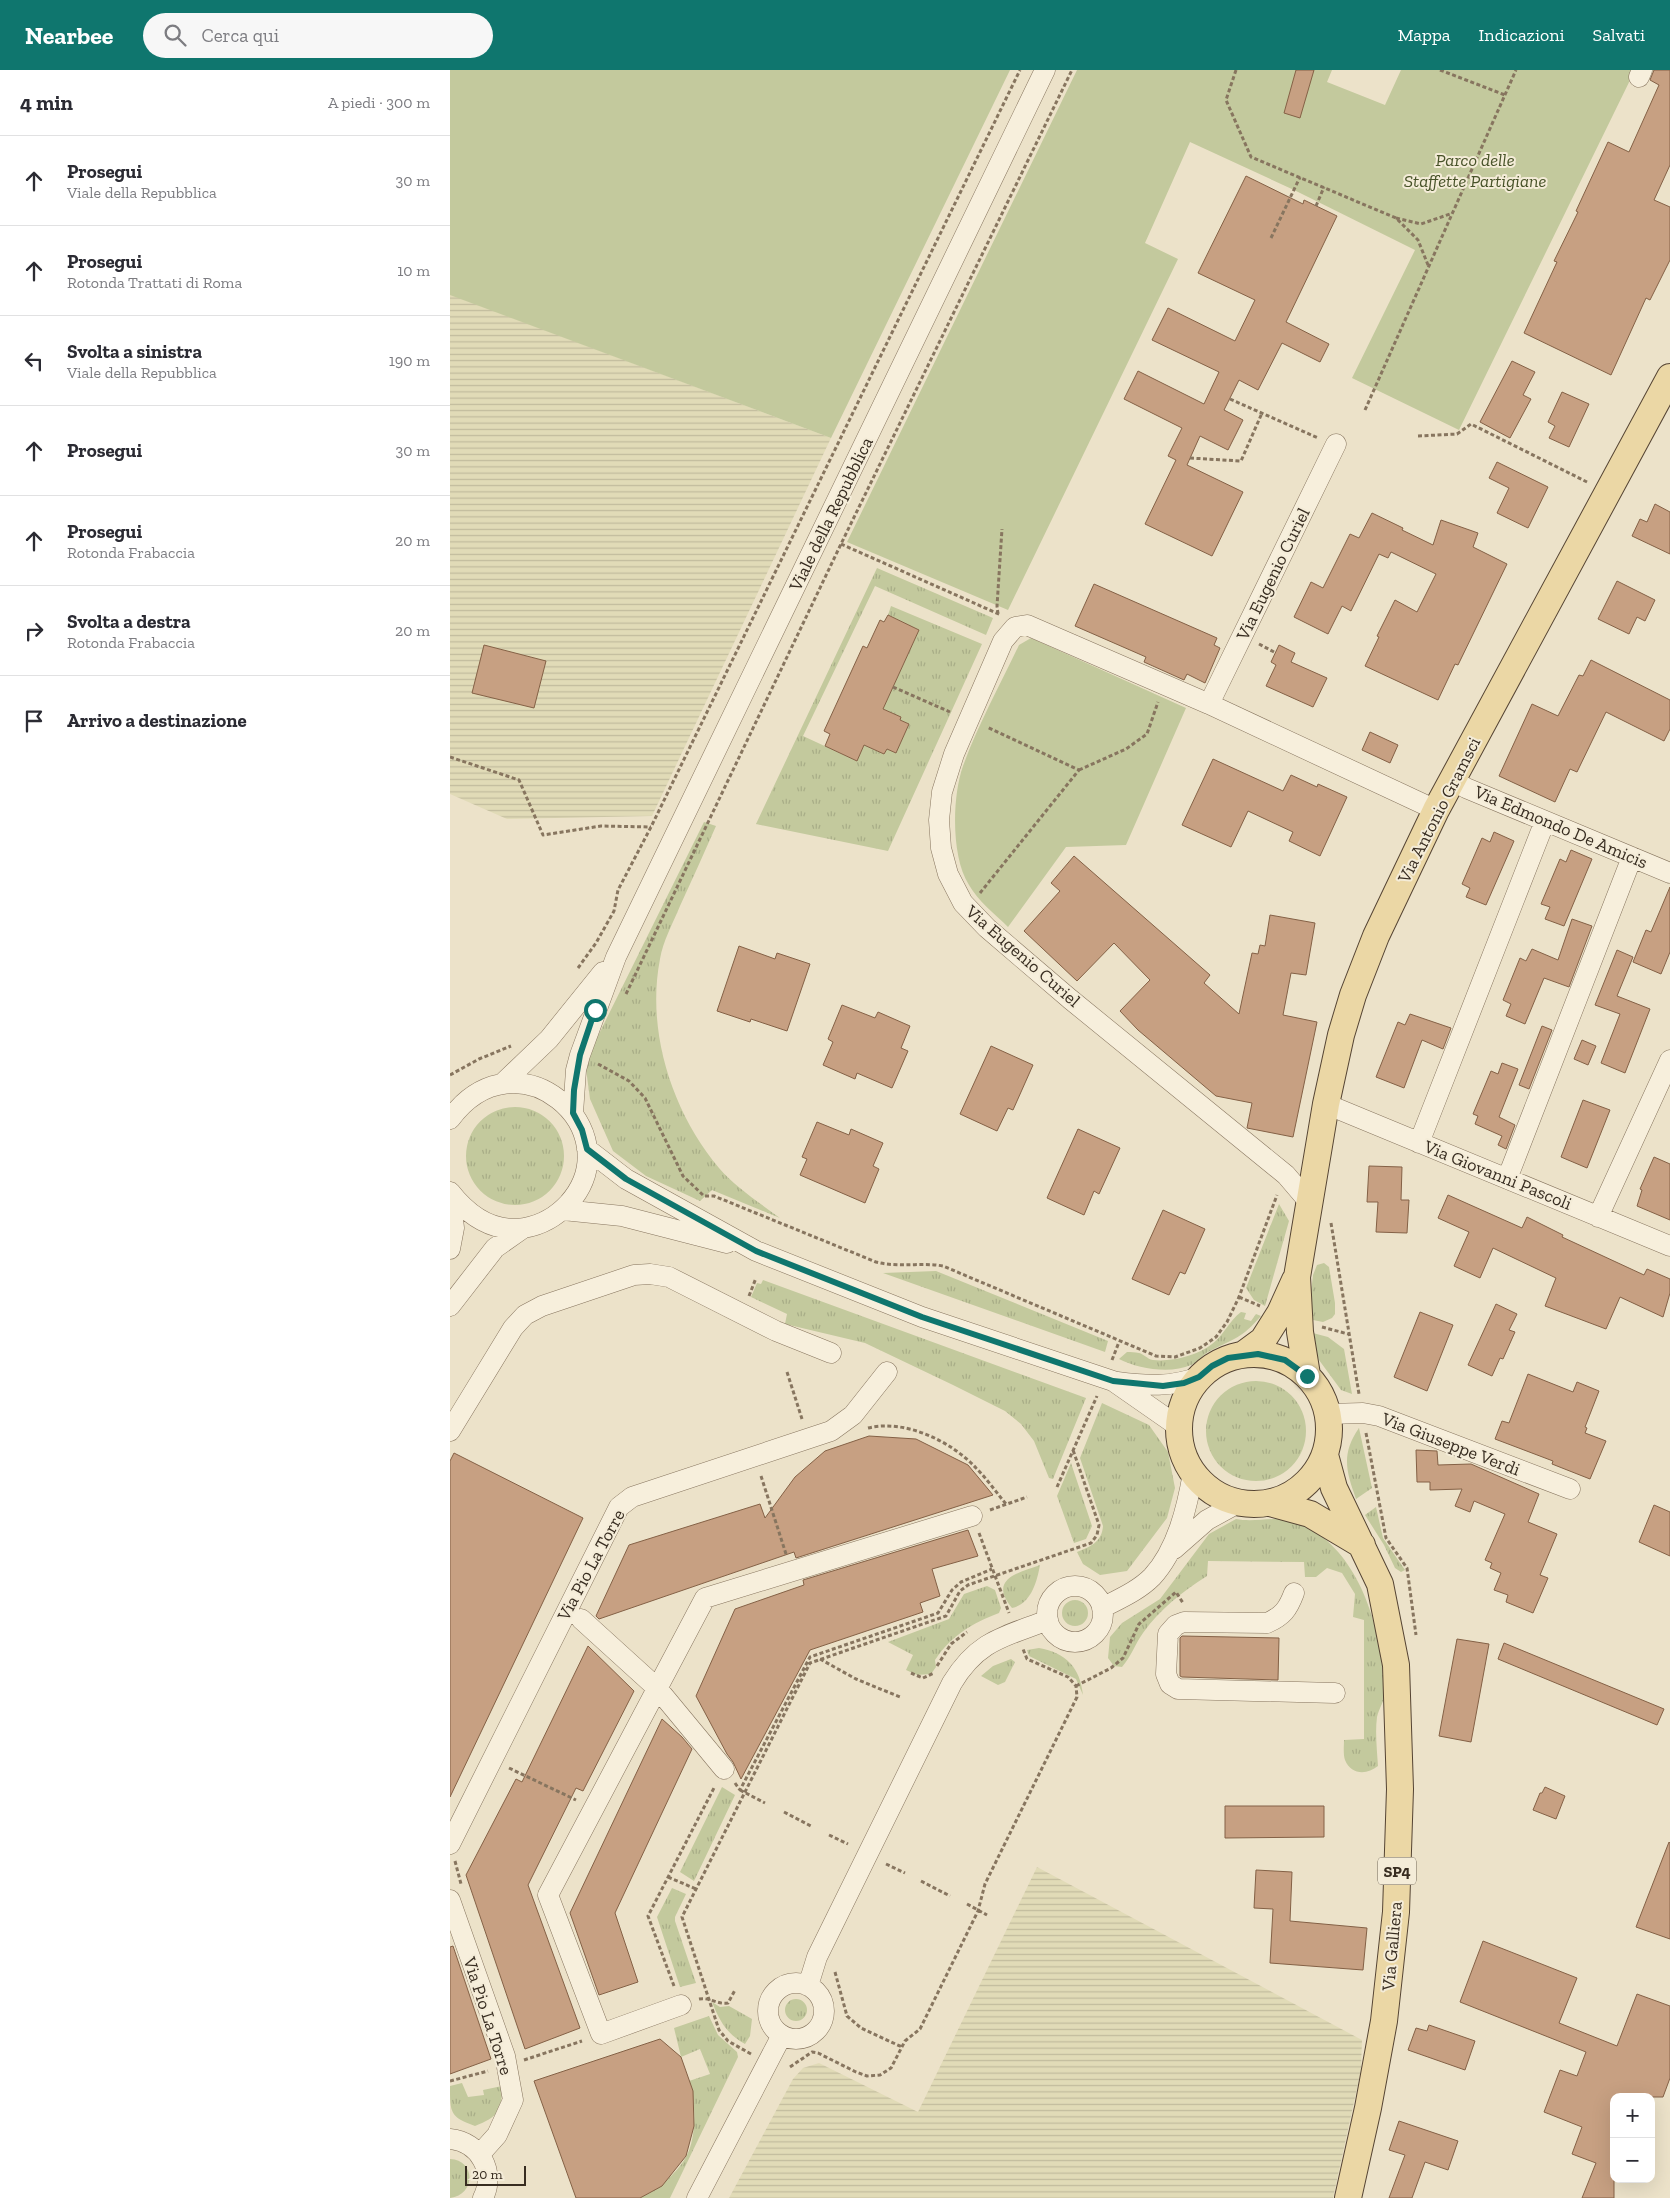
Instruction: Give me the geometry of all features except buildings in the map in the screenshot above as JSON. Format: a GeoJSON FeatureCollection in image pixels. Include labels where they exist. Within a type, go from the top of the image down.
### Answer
{"type":"FeatureCollection","features":[{"type":"Feature","properties":{"kind":"main road","name":"Via Antonio Gramsci"},"geometry":{"type":"LineString","coordinates":[[1307,1376],[1300,1332],[1297,1277],[1326,1104],[1341,1035],[1353,995],[1376,936],[1436,810],[1670,376]]}},
{"type":"Feature","properties":{"kind":"main road","name":"Via Antonio Gramsci"},"geometry":{"type":"LineString","coordinates":[[1244,1354],[1263,1340],[1280,1313],[1297,1277]]}},
{"type":"Feature","properties":{"kind":"main road"},"geometry":{"type":"LineString","coordinates":[[1244,1354],[1258,1354],[1278,1358],[1297,1367],[1307,1376],[1321,1393],[1328,1414],[1329,1442],[1325,1455],[1313,1477],[1294,1493],[1270,1503],[1254,1505],[1238,1503],[1219,1496],[1203,1485],[1191,1470],[1185,1458],[1179,1427],[1181,1409],[1188,1392],[1199,1377],[1220,1362],[1244,1354]]}},
{"type":"Feature","properties":{"kind":"main road","name":"Via Galliera"},"geometry":{"type":"LineString","coordinates":[[1325,1455],[1334,1488],[1374,1541],[1380,1584],[1396,1665],[1400,1789],[1396,1912],[1384,2021],[1368,2108],[1348,2198]]}},
{"type":"Feature","properties":{"kind":"main road"},"geometry":{"type":"LineString","coordinates":[[1270,1503],[1310,1514],[1374,1541]]}},
{"type":"Feature","properties":{"kind":"street","name":"Viale della Repubblica"},"geometry":{"type":"LineString","coordinates":[[573,1113],[576,1070],[580,1055],[616,957],[1045,70]]}},
{"type":"Feature","properties":{"kind":"street","name":"Via Eugenio Curiel"},"geometry":{"type":"LineString","coordinates":[[1209,704],[1329,442]]}},
{"type":"Feature","properties":{"kind":"street","name":"Via Eugenio Curiel"},"geometry":{"type":"LineString","coordinates":[[1309,1202],[1286,1175],[1148,1060],[1070,999],[987,928],[963,903],[948,874],[941,848],[939,820],[942,792],[954,754],[1002,641],[1015,627],[1027,625],[1167,685],[1436,810]]}},
{"type":"Feature","properties":{"kind":"street","name":"Via Edmondo De Amicis"},"geometry":{"type":"LineString","coordinates":[[1452,780],[1466,788],[1670,873]]}},
{"type":"Feature","properties":{"kind":"street"},"geometry":{"type":"LineString","coordinates":[[1419,1143],[1545,821]]}},
{"type":"Feature","properties":{"kind":"street"},"geometry":{"type":"LineString","coordinates":[[1507,1179],[1632,857]]}},
{"type":"Feature","properties":{"kind":"street","name":"Viale della Repubblica"},"geometry":{"type":"LineString","coordinates":[[503,1083],[549,1039],[616,957]]}},
{"type":"Feature","properties":{"kind":"street"},"geometry":{"type":"LineString","coordinates":[[1598,1217],[1670,1060]]}},
{"type":"Feature","properties":{"kind":"street"},"geometry":{"type":"LineString","coordinates":[[450,1306],[495,1248],[522,1229],[544,1222],[563,1210],[574,1197],[582,1182],[586,1166],[587,1149],[582,1130],[573,1113],[560,1099],[542,1088],[523,1083],[503,1083],[487,1087],[473,1095],[453,1111]]}},
{"type":"Feature","properties":{"kind":"street","name":"Via Giovanni Pascoli"},"geometry":{"type":"LineString","coordinates":[[1326,1104],[1670,1246]]}},
{"type":"Feature","properties":{"kind":"street"},"geometry":{"type":"LineString","coordinates":[[587,1149],[626,1179],[756,1251]]}},
{"type":"Feature","properties":{"kind":"street"},"geometry":{"type":"LineString","coordinates":[[450,1193],[462,1208],[480,1221],[500,1228],[522,1229]]}},
{"type":"Feature","properties":{"kind":"street"},"geometry":{"type":"LineString","coordinates":[[450,1193],[454,1228],[450,1249]]}},
{"type":"Feature","properties":{"kind":"street"},"geometry":{"type":"LineString","coordinates":[[563,1210],[622,1216],[756,1251],[922,1317],[1113,1381],[1163,1386],[1184,1383],[1199,1377]]}},
{"type":"Feature","properties":{"kind":"street"},"geometry":{"type":"LineString","coordinates":[[450,1431],[513,1328],[525,1315],[542,1306],[634,1275],[650,1274],[669,1277],[776,1331],[831,1353]]}},
{"type":"Feature","properties":{"kind":"street","name":"Via Pio La Torre"},"geometry":{"type":"LineString","coordinates":[[450,1844],[619,1507],[632,1497],[832,1431],[853,1414],[887,1372]]}},
{"type":"Feature","properties":{"kind":"street"},"geometry":{"type":"LineString","coordinates":[[1113,1381],[1179,1427]]}},
{"type":"Feature","properties":{"kind":"street","name":"Via Giuseppe Verdi"},"geometry":{"type":"LineString","coordinates":[[1328,1414],[1363,1413],[1378,1416],[1570,1489]]}},
{"type":"Feature","properties":{"kind":"street"},"geometry":{"type":"LineString","coordinates":[[1102,1608],[1144,1584],[1152,1577],[1167,1556],[1180,1526],[1189,1497],[1193,1473],[1191,1470]]}},
{"type":"Feature","properties":{"kind":"street"},"geometry":{"type":"LineString","coordinates":[[1167,1556],[1207,1520],[1238,1503]]}},
{"type":"Feature","properties":{"kind":"street"},"geometry":{"type":"LineString","coordinates":[[680,2005],[601,2034],[548,1895],[705,1598],[972,1516]]}},
{"type":"Feature","properties":{"kind":"street"},"geometry":{"type":"LineString","coordinates":[[1068,1587],[1086,1589],[1099,1600],[1102,1608],[1103,1618],[1100,1627],[1094,1635],[1078,1642],[1070,1642],[1055,1634],[1048,1620],[1049,1603],[1060,1590],[1068,1587]]}},
{"type":"Feature","properties":{"kind":"street"},"geometry":{"type":"LineString","coordinates":[[1294,1593],[1287,1609],[1279,1618],[1267,1623],[1184,1622],[1176,1625],[1168,1634],[1166,1674],[1170,1684],[1178,1689],[1336,1693]]}},
{"type":"Feature","properties":{"kind":"street"},"geometry":{"type":"LineString","coordinates":[[581,1618],[658,1688],[724,1769]]}},
{"type":"Feature","properties":{"kind":"street"},"geometry":{"type":"LineString","coordinates":[[808,1986],[817,1957],[963,1664],[978,1650],[1016,1632],[1048,1620]]}},
{"type":"Feature","properties":{"kind":"street","name":"Via Pio La Torre"},"geometry":{"type":"LineString","coordinates":[[450,1900],[505,2056],[513,2100],[497,2135],[480,2154]]}},
{"type":"Feature","properties":{"kind":"street"},"geometry":{"type":"LineString","coordinates":[[793,1983],[808,1986],[820,1997],[823,2013],[822,2021],[818,2028],[805,2037],[797,2039],[782,2035],[775,2030],[768,2012],[773,1994],[778,1989],[793,1983]]}},
{"type":"Feature","properties":{"kind":"street"},"geometry":{"type":"LineString","coordinates":[[697,2198],[782,2035]]}},
{"type":"Feature","properties":{"kind":"street"},"geometry":{"type":"LineString","coordinates":[[450,2140],[458,2140],[470,2145],[480,2154],[486,2165],[488,2178],[483,2198]]}},
{"type":"Feature","properties":{"kind":"path"},"geometry":{"type":"LineString","coordinates":[[572,975],[596,943],[614,911],[618,890],[651,827],[1020,70]]}},
{"type":"Feature","properties":{"kind":"path"},"geometry":{"type":"LineString","coordinates":[[625,995],[841,544],[1072,70]]}},
{"type":"Feature","properties":{"kind":"path"},"geometry":{"type":"LineString","coordinates":[[1236,70],[1226,100],[1251,157],[1396,218],[1421,224],[1450,214]]}},
{"type":"Feature","properties":{"kind":"path"},"geometry":{"type":"LineString","coordinates":[[1440,70],[1505,96]]}},
{"type":"Feature","properties":{"kind":"path"},"geometry":{"type":"LineString","coordinates":[[1365,410],[1450,214],[1516,70]]}},
{"type":"Feature","properties":{"kind":"path"},"geometry":{"type":"LineString","coordinates":[[1271,238],[1300,177]]}},
{"type":"Feature","properties":{"kind":"path"},"geometry":{"type":"LineString","coordinates":[[1316,206],[1324,187]]}},
{"type":"Feature","properties":{"kind":"path"},"geometry":{"type":"LineString","coordinates":[[1396,218],[1418,240],[1428,266]]}},
{"type":"Feature","properties":{"kind":"path"},"geometry":{"type":"LineString","coordinates":[[1230,399],[1329,442]]}},
{"type":"Feature","properties":{"kind":"path"},"geometry":{"type":"LineString","coordinates":[[1190,458],[1241,461],[1262,413]]}},
{"type":"Feature","properties":{"kind":"path"},"geometry":{"type":"LineString","coordinates":[[1418,436],[1456,434],[1471,424],[1591,484]]}},
{"type":"Feature","properties":{"kind":"path"},"geometry":{"type":"LineString","coordinates":[[998,614],[1002,529]]}},
{"type":"Feature","properties":{"kind":"path"},"geometry":{"type":"LineString","coordinates":[[841,544],[1004,617]]}},
{"type":"Feature","properties":{"kind":"path"},"geometry":{"type":"LineString","coordinates":[[977,896],[1079,770],[1126,748],[1147,734],[1160,697],[1167,685]]}},
{"type":"Feature","properties":{"kind":"path"},"geometry":{"type":"LineString","coordinates":[[893,687],[951,712]]}},
{"type":"Feature","properties":{"kind":"path"},"geometry":{"type":"LineString","coordinates":[[982,725],[1079,770]]}},
{"type":"Feature","properties":{"kind":"path"},"geometry":{"type":"LineString","coordinates":[[450,757],[520,780],[542,835],[601,826],[651,827]]}},
{"type":"Feature","properties":{"kind":"path"},"geometry":{"type":"LineString","coordinates":[[450,1074],[517,1041]]}},
{"type":"Feature","properties":{"kind":"path"},"geometry":{"type":"LineString","coordinates":[[600,1055],[596,1063],[628,1081],[645,1098],[683,1176],[704,1196],[714,1196],[876,1262],[892,1266],[931,1264],[943,1266],[1119,1342],[1156,1356],[1175,1357],[1200,1348],[1216,1337],[1227,1322],[1239,1297],[1278,1192]]}},
{"type":"Feature","properties":{"kind":"path"},"geometry":{"type":"LineString","coordinates":[[1331,1222],[1348,1334],[1360,1397]]}},
{"type":"Feature","properties":{"kind":"path"},"geometry":{"type":"LineString","coordinates":[[1239,1297],[1266,1308]]}},
{"type":"Feature","properties":{"kind":"path"},"geometry":{"type":"LineString","coordinates":[[1320,1326],[1348,1334]]}},
{"type":"Feature","properties":{"kind":"path"},"geometry":{"type":"LineString","coordinates":[[1113,1356],[1119,1342]]}},
{"type":"Feature","properties":{"kind":"path"},"geometry":{"type":"LineString","coordinates":[[787,1372],[802,1420]]}},
{"type":"Feature","properties":{"kind":"path"},"geometry":{"type":"LineString","coordinates":[[1057,1487],[1096,1398]]}},
{"type":"Feature","properties":{"kind":"path"},"geometry":{"type":"LineString","coordinates":[[1366,1430],[1374,1541]]}},
{"type":"Feature","properties":{"kind":"path"},"geometry":{"type":"LineString","coordinates":[[745,2051],[728,2041],[719,2030],[682,1917],[810,1663],[946,1616],[960,1591],[968,1584],[1090,1543],[1097,1535],[1099,1525],[1073,1450]]}},
{"type":"Feature","properties":{"kind":"path"},"geometry":{"type":"LineString","coordinates":[[760,1476],[792,1571]]}},
{"type":"Feature","properties":{"kind":"path"},"geometry":{"type":"LineString","coordinates":[[740,1790],[810,1657],[938,1613],[952,1590],[960,1582],[992,1569],[1027,1659],[1068,1677],[1076,1686],[1077,1697],[985,1884],[978,1910],[920,2029],[905,2041],[891,2068],[880,2075],[868,2076],[812,2052]]}},
{"type":"Feature","properties":{"kind":"path"},"geometry":{"type":"LineString","coordinates":[[1076,1686],[1111,1668],[1123,1658],[1139,1624],[1176,1592],[1187,1608]]}},
{"type":"Feature","properties":{"kind":"path"},"geometry":{"type":"LineString","coordinates":[[1015,1656],[1024,1653]]}},
{"type":"Feature","properties":{"kind":"path"},"geometry":{"type":"LineString","coordinates":[[816,1655],[820,1660],[856,1679],[900,1697]]}},
{"type":"Feature","properties":{"kind":"path"},"geometry":{"type":"LineString","coordinates":[[504,1766],[594,1809]]}},
{"type":"Feature","properties":{"kind":"path"},"geometry":{"type":"LineString","coordinates":[[734,1990],[728,2003],[724,2004],[708,1998],[680,2005],[648,1916],[724,1769],[740,1790],[765,1803]]}},
{"type":"Feature","properties":{"kind":"path"},"geometry":{"type":"LineString","coordinates":[[784,1812],[811,1826]]}},
{"type":"Feature","properties":{"kind":"path"},"geometry":{"type":"LineString","coordinates":[[828,1835],[848,1844]]}},
{"type":"Feature","properties":{"kind":"path"},"geometry":{"type":"LineString","coordinates":[[882,1872],[890,1855]]}},
{"type":"Feature","properties":{"kind":"path"},"geometry":{"type":"LineString","coordinates":[[886,1864],[905,1873]]}},
{"type":"Feature","properties":{"kind":"path"},"geometry":{"type":"LineString","coordinates":[[668,1877],[696,1890]]}},
{"type":"Feature","properties":{"kind":"path"},"geometry":{"type":"LineString","coordinates":[[921,1881],[950,1896]]}},
{"type":"Feature","properties":{"kind":"path"},"geometry":{"type":"LineString","coordinates":[[967,1904],[988,1915]]}},
{"type":"Feature","properties":{"kind":"path"},"geometry":{"type":"LineString","coordinates":[[836,1966],[834,1975],[847,2016],[861,2028],[902,2047]]}},
{"type":"Feature","properties":{"kind":"path"},"geometry":{"type":"LineString","coordinates":[[450,2081],[506,2065]]}},
{"type":"Feature","properties":{"kind":"shaded area"},"geometry":{"type":"Polygon","coordinates":[[[450,294],[831,438],[652,816],[507,819],[450,794],[450,294]]]}},
{"type":"Feature","properties":{"kind":"shaded area"},"geometry":{"type":"Polygon","coordinates":[[[1037,1867],[1362,2040],[1361,2070],[1333,2198],[729,2198],[793,2079],[803,2068],[819,2063],[918,2112],[1037,1867]]]}},
{"type":"Feature","properties":{"kind":"green space"},"geometry":{"type":"Polygon","coordinates":[[[450,70],[1010,70],[831,438],[450,295],[450,70]]]}},
{"type":"Feature","properties":{"kind":"green space","name":"Parco delle Staffette Partigiane"},"geometry":{"type":"Polygon","coordinates":[[[1077,70],[1332,70],[1327,82],[1385,105],[1401,70],[1635,70],[1459,430],[1352,378],[1415,250],[1294,190],[1190,142],[1145,243],[1178,259],[1008,610],[847,542],[1077,70]]]}},
{"type":"Feature","properties":{"kind":"green space"},"geometry":{"type":"Polygon","coordinates":[[[877,568],[993,618],[986,635],[875,586],[803,736],[857,761],[864,745],[884,754],[887,749],[896,753],[909,724],[900,720],[901,717],[883,709],[919,630],[888,615],[891,606],[982,644],[888,851],[756,824],[877,568]]]}},
{"type":"Feature","properties":{"kind":"green space"},"geometry":{"type":"Polygon","coordinates":[[[1031,638],[1186,708],[1126,845],[1066,847],[1008,927],[977,896],[963,873],[956,843],[955,810],[959,779],[975,735],[1019,645],[1031,638]]]}},
{"type":"Feature","properties":{"kind":"green space"},"geometry":{"type":"Polygon","coordinates":[[[704,822],[716,826],[668,932],[660,959],[657,986],[657,1014],[660,1042],[676,1096],[702,1146],[732,1182],[780,1218],[712,1190],[700,1201],[646,1176],[613,1151],[590,1099],[586,1069],[589,1054],[704,822]]]}},
{"type":"Feature","properties":{"kind":"green space"},"geometry":{"type":"Polygon","coordinates":[[[515,1107],[534,1111],[550,1121],[560,1137],[564,1156],[560,1175],[550,1191],[534,1201],[515,1205],[496,1201],[480,1191],[470,1175],[466,1156],[470,1137],[480,1121],[496,1111],[515,1107]]]}},
{"type":"Feature","properties":{"kind":"green space"},"geometry":{"type":"Polygon","coordinates":[[[1279,1204],[1289,1221],[1265,1306],[1254,1300],[1246,1288],[1279,1204]]]}},
{"type":"Feature","properties":{"kind":"green space"},"geometry":{"type":"Polygon","coordinates":[[[1324,1263],[1329,1267],[1335,1314],[1332,1318],[1323,1322],[1308,1319],[1313,1275],[1317,1265],[1324,1263]]]}},
{"type":"Feature","properties":{"kind":"green space"},"geometry":{"type":"Polygon","coordinates":[[[936,1271],[1108,1341],[1105,1352],[883,1273],[936,1271]]]}},
{"type":"Feature","properties":{"kind":"green space"},"geometry":{"type":"Polygon","coordinates":[[[763,1280],[1086,1398],[1053,1479],[1049,1478],[1034,1441],[1021,1424],[1005,1411],[865,1343],[785,1324],[787,1314],[751,1297],[757,1283],[761,1284],[763,1280]]]}},
{"type":"Feature","properties":{"kind":"green space"},"geometry":{"type":"Polygon","coordinates":[[[1241,1312],[1246,1313],[1244,1319],[1251,1321],[1256,1314],[1261,1316],[1243,1334],[1207,1352],[1191,1365],[1164,1370],[1145,1368],[1119,1359],[1127,1352],[1139,1353],[1151,1359],[1160,1360],[1176,1359],[1199,1352],[1216,1340],[1241,1312]]]}},
{"type":"Feature","properties":{"kind":"green space"},"geometry":{"type":"Polygon","coordinates":[[[1309,1332],[1328,1337],[1344,1349],[1352,1394],[1341,1390],[1319,1360],[1309,1332]]]}},
{"type":"Feature","properties":{"kind":"green space"},"geometry":{"type":"Polygon","coordinates":[[[1256,1381],[1266,1382],[1284,1389],[1298,1403],[1305,1421],[1305,1441],[1298,1459],[1284,1473],[1266,1480],[1256,1481],[1246,1480],[1228,1473],[1214,1459],[1207,1441],[1206,1431],[1207,1421],[1214,1403],[1228,1389],[1246,1382],[1256,1381]]]}},
{"type":"Feature","properties":{"kind":"green space"},"geometry":{"type":"Polygon","coordinates":[[[1102,1403],[1149,1425],[1168,1452],[1175,1488],[1167,1518],[1127,1571],[1100,1575],[1083,1564],[1077,1552],[1098,1540],[1102,1532],[1103,1526],[1080,1458],[1102,1403]]]}},
{"type":"Feature","properties":{"kind":"green space"},"geometry":{"type":"Polygon","coordinates":[[[1359,1428],[1372,1488],[1356,1499],[1347,1463],[1353,1437],[1359,1428]]]}},
{"type":"Feature","properties":{"kind":"green space"},"geometry":{"type":"Polygon","coordinates":[[[1071,1463],[1092,1526],[1086,1539],[1074,1543],[1057,1496],[1071,1463]]]}},
{"type":"Feature","properties":{"kind":"green space"},"geometry":{"type":"Polygon","coordinates":[[[1376,1507],[1383,1538],[1405,1570],[1401,1572],[1395,1568],[1384,1545],[1365,1515],[1376,1507]]]}},
{"type":"Feature","properties":{"kind":"green space"},"geometry":{"type":"Polygon","coordinates":[[[1236,1519],[1289,1520],[1316,1532],[1346,1562],[1358,1581],[1374,1623],[1385,1685],[1385,1695],[1376,1723],[1378,1766],[1374,1769],[1364,1772],[1355,1771],[1351,1769],[1344,1758],[1344,1740],[1364,1739],[1364,1620],[1353,1617],[1355,1594],[1342,1573],[1327,1568],[1316,1577],[1305,1577],[1304,1562],[1208,1561],[1207,1576],[1180,1595],[1157,1616],[1143,1633],[1122,1667],[1114,1666],[1108,1658],[1110,1637],[1122,1623],[1160,1599],[1209,1534],[1236,1519]]]}},
{"type":"Feature","properties":{"kind":"green space"},"geometry":{"type":"Polygon","coordinates":[[[1040,1565],[1032,1591],[1024,1602],[1012,1608],[1005,1598],[1003,1590],[1005,1584],[1015,1574],[1040,1565]]]}},
{"type":"Feature","properties":{"kind":"green space"},"geometry":{"type":"Polygon","coordinates":[[[987,1586],[995,1590],[1001,1608],[999,1613],[980,1621],[955,1637],[935,1660],[936,1667],[931,1674],[917,1675],[906,1670],[913,1655],[888,1642],[949,1619],[964,1594],[987,1586]]]}},
{"type":"Feature","properties":{"kind":"green space"},"geometry":{"type":"Polygon","coordinates":[[[1075,1600],[1084,1604],[1088,1613],[1084,1622],[1075,1626],[1066,1622],[1062,1613],[1066,1604],[1075,1600]]]}},
{"type":"Feature","properties":{"kind":"green space"},"geometry":{"type":"Polygon","coordinates":[[[1039,1648],[1049,1650],[1070,1663],[1079,1677],[1083,1695],[1076,1679],[1029,1656],[1027,1650],[1039,1648]]]}},
{"type":"Feature","properties":{"kind":"green space"},"geometry":{"type":"Polygon","coordinates":[[[1011,1659],[1015,1662],[1005,1682],[998,1685],[981,1676],[993,1666],[1011,1659]]]}},
{"type":"Feature","properties":{"kind":"green space"},"geometry":{"type":"Polygon","coordinates":[[[722,1787],[735,1795],[694,1881],[680,1872],[722,1787]]]}},
{"type":"Feature","properties":{"kind":"green space"},"geometry":{"type":"Polygon","coordinates":[[[672,1888],[686,1894],[675,1917],[675,1921],[696,1983],[680,1987],[657,1917],[672,1888]]]}},
{"type":"Feature","properties":{"kind":"green space"},"geometry":{"type":"Polygon","coordinates":[[[796,1999],[804,2002],[807,2010],[804,2018],[796,2021],[788,2018],[785,2010],[788,2002],[796,1999]]]}},
{"type":"Feature","properties":{"kind":"green space"},"geometry":{"type":"Polygon","coordinates":[[[712,2002],[720,2007],[729,2006],[752,2019],[750,2036],[745,2044],[733,2036],[725,2027],[712,2002]]]}},
{"type":"Feature","properties":{"kind":"green space"},"geometry":{"type":"Polygon","coordinates":[[[709,2016],[718,2035],[737,2052],[738,2057],[670,2198],[640,2198],[672,2175],[682,2164],[690,2149],[694,2130],[694,2108],[689,2081],[710,2074],[700,2049],[681,2057],[674,2028],[709,2016]]]}},
{"type":"Feature","properties":{"kind":"green space"},"geometry":{"type":"Polygon","coordinates":[[[462,2083],[468,2097],[484,2095],[483,2090],[502,2086],[500,2107],[494,2116],[475,2126],[456,2117],[451,2108],[450,2086],[462,2083]]]}},
{"type":"Feature","properties":{"kind":"green space"},"geometry":{"type":"Polygon","coordinates":[[[450,2159],[465,2165],[470,2178],[465,2191],[459,2196],[450,2198],[450,2159]]]}},
{"type":"Feature","properties":{"kind":"route"},"geometry":{"type":"LineString","coordinates":[[595,1010],[576,1070],[574,1090],[573,1113],[582,1130],[587,1149],[626,1179],[756,1251],[922,1317],[1113,1381],[1163,1386],[1184,1383],[1199,1377],[1212,1366],[1228,1358],[1244,1354],[1272,1356],[1285,1360],[1307,1376]]}}]}
